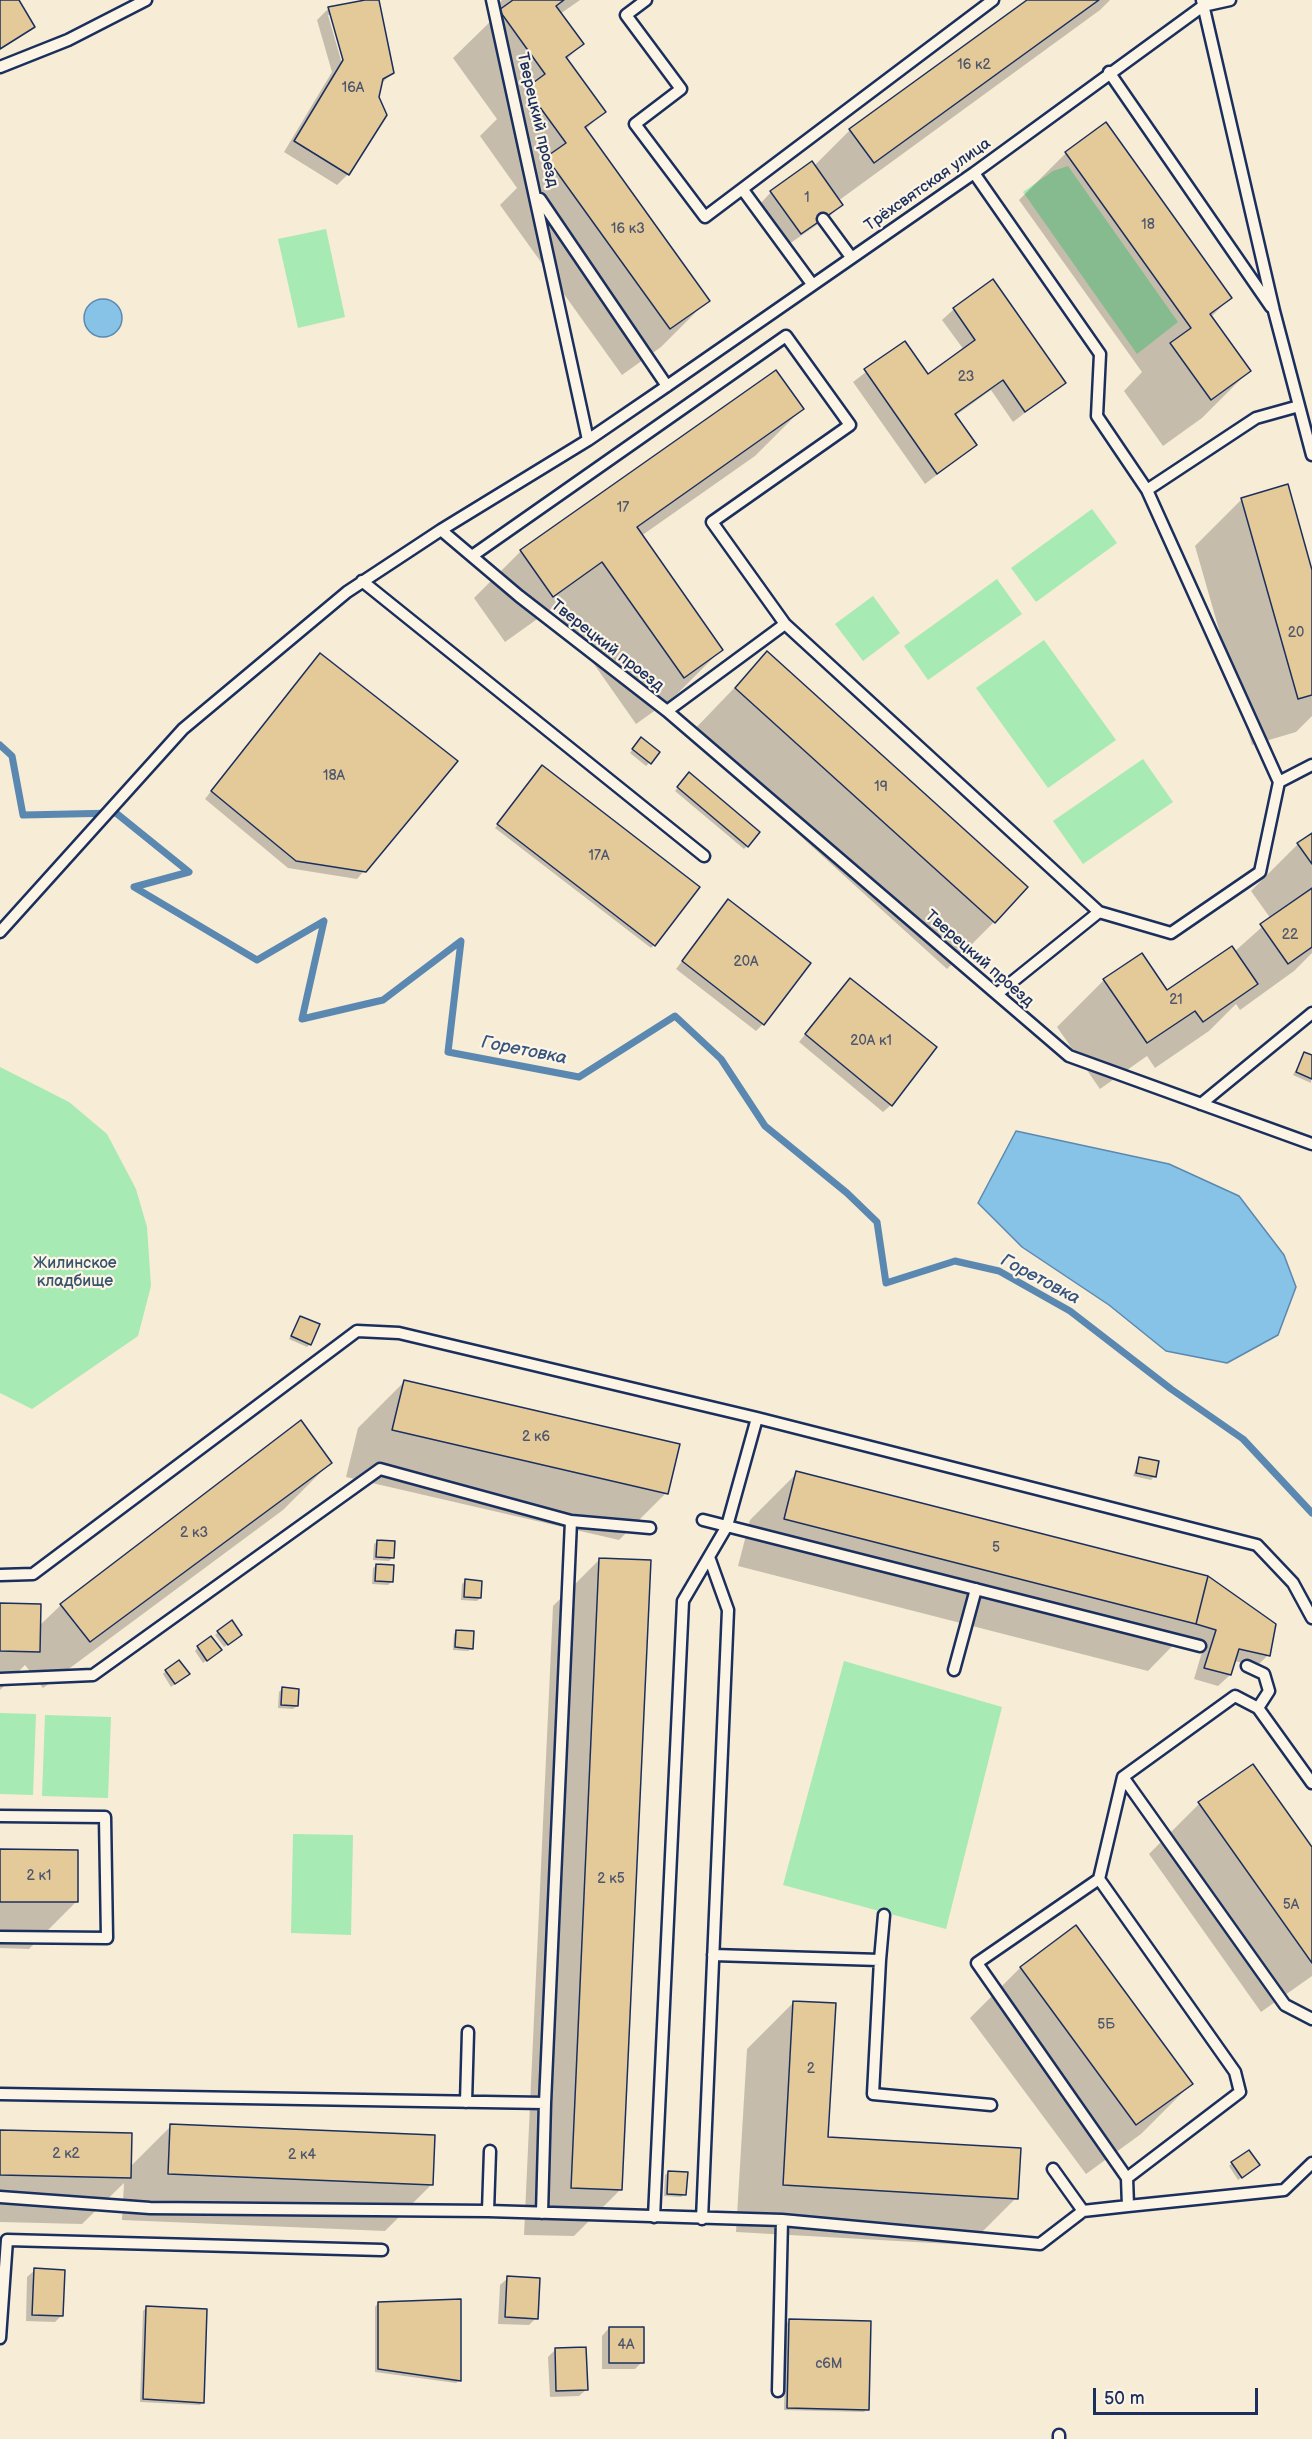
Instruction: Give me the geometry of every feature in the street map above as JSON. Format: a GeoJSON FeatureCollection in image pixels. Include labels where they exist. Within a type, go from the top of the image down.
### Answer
{"type":"FeatureCollection","features":[{"type":"Feature","properties":{"kind":"lane"},"geometry":{"type":"LineString","coordinates":[[1,69],[68,40],[146,0]]}},
{"type":"Feature","properties":{"kind":"lane","name":"Тверецкий проезд"},"geometry":{"type":"LineString","coordinates":[[492,0],[537,193],[667,386]]}},
{"type":"Feature","properties":{"kind":"lane"},"geometry":{"type":"LineString","coordinates":[[646,0],[626,15],[681,89],[635,124],[705,217],[993,0]]}},
{"type":"Feature","properties":{"kind":"lane"},"geometry":{"type":"LineString","coordinates":[[1230,0],[1203,3],[1274,311],[1312,455]]}},
{"type":"Feature","properties":{"kind":"lane","name":"Трёхсвятская улица"},"geometry":{"type":"LineString","coordinates":[[667,386],[974,173],[1203,3]]}},
{"type":"Feature","properties":{"kind":"lane"},"geometry":{"type":"LineString","coordinates":[[1109,72],[1274,311]]}},
{"type":"Feature","properties":{"kind":"lane"},"geometry":{"type":"LineString","coordinates":[[472,556],[786,336],[850,426],[712,522],[785,624],[1099,912],[1171,933],[1260,872],[1279,782],[1147,490],[1097,416],[1100,354],[974,173]]}},
{"type":"Feature","properties":{"kind":"lane"},"geometry":{"type":"LineString","coordinates":[[743,190],[812,284]]}},
{"type":"Feature","properties":{"kind":"lane"},"geometry":{"type":"LineString","coordinates":[[537,193],[588,440]]}},
{"type":"Feature","properties":{"kind":"lane"},"geometry":{"type":"LineString","coordinates":[[824,219],[851,257]]}},
{"type":"Feature","properties":{"kind":"lane"},"geometry":{"type":"LineString","coordinates":[[0,932],[183,729],[347,592],[441,530],[588,440],[667,386]]}},
{"type":"Feature","properties":{"kind":"lane"},"geometry":{"type":"LineString","coordinates":[[1147,490],[1256,418],[1299,406]]}},
{"type":"Feature","properties":{"kind":"lane","name":"Тверецкий проезд"},"geometry":{"type":"LineString","coordinates":[[441,530],[667,711],[1069,1056],[1312,1144]]}},
{"type":"Feature","properties":{"kind":"lane"},"geometry":{"type":"LineString","coordinates":[[362,581],[704,856]]}},
{"type":"Feature","properties":{"kind":"lane"},"geometry":{"type":"LineString","coordinates":[[667,711],[785,624]]}},
{"type":"Feature","properties":{"kind":"lane"},"geometry":{"type":"LineString","coordinates":[[1279,782],[1312,765]]}},
{"type":"Feature","properties":{"kind":"lane"},"geometry":{"type":"LineString","coordinates":[[997,994],[1099,912]]}},
{"type":"Feature","properties":{"kind":"lane"},"geometry":{"type":"LineString","coordinates":[[1201,1104],[1312,1013]]}},
{"type":"Feature","properties":{"kind":"lane"},"geometry":{"type":"LineString","coordinates":[[0,1575],[33,1574],[357,1331],[399,1333],[758,1418],[1257,1545],[1293,1583],[1312,1618]]}},
{"type":"Feature","properties":{"kind":"lane"},"geometry":{"type":"LineString","coordinates":[[654,2217],[683,1601],[727,1526],[758,1418]]}},
{"type":"Feature","properties":{"kind":"lane"},"geometry":{"type":"LineString","coordinates":[[0,1679],[93,1675],[380,1469],[571,1521],[650,1527]]}},
{"type":"Feature","properties":{"kind":"lane"},"geometry":{"type":"LineString","coordinates":[[703,1520],[1200,1646]]}},
{"type":"Feature","properties":{"kind":"lane"},"geometry":{"type":"LineString","coordinates":[[542,2213],[571,1521]]}},
{"type":"Feature","properties":{"kind":"lane"},"geometry":{"type":"LineString","coordinates":[[702,2219],[728,1610],[709,1557]]}},
{"type":"Feature","properties":{"kind":"lane"},"geometry":{"type":"LineString","coordinates":[[954,1670],[976,1589]]}},
{"type":"Feature","properties":{"kind":"lane"},"geometry":{"type":"LineString","coordinates":[[1247,1666],[1264,1674],[1269,1691],[1258,1708]]}},
{"type":"Feature","properties":{"kind":"lane"},"geometry":{"type":"LineString","coordinates":[[1128,2206],[1127,2178],[977,1963],[1099,1879],[1123,1777],[1235,1696],[1258,1708],[1312,1783]]}},
{"type":"Feature","properties":{"kind":"lane"},"geometry":{"type":"LineString","coordinates":[[1123,1777],[1285,2006],[1312,2019]]}},
{"type":"Feature","properties":{"kind":"lane"},"geometry":{"type":"LineString","coordinates":[[0,1816],[105,1817],[107,1938],[0,1936]]}},
{"type":"Feature","properties":{"kind":"lane"},"geometry":{"type":"LineString","coordinates":[[1099,1879],[1235,2072],[1240,2092],[1127,2178]]}},
{"type":"Feature","properties":{"kind":"lane"},"geometry":{"type":"LineString","coordinates":[[884,1915],[873,2094],[991,2105]]}},
{"type":"Feature","properties":{"kind":"lane"},"geometry":{"type":"LineString","coordinates":[[713,1955],[880,1960]]}},
{"type":"Feature","properties":{"kind":"lane"},"geometry":{"type":"LineString","coordinates":[[466,2102],[468,2032]]}},
{"type":"Feature","properties":{"kind":"lane"},"geometry":{"type":"LineString","coordinates":[[0,2094],[545,2103]]}},
{"type":"Feature","properties":{"kind":"lane"},"geometry":{"type":"LineString","coordinates":[[488,2211],[490,2151]]}},
{"type":"Feature","properties":{"kind":"lane"},"geometry":{"type":"LineString","coordinates":[[0,2197],[150,2208],[488,2211],[782,2220],[1040,2244],[1083,2211],[1284,2190],[1312,2163]]}},
{"type":"Feature","properties":{"kind":"lane"},"geometry":{"type":"LineString","coordinates":[[1053,2169],[1083,2211]]}},
{"type":"Feature","properties":{"kind":"lane"},"geometry":{"type":"LineString","coordinates":[[778,2391],[782,2220]]}},
{"type":"Feature","properties":{"kind":"lane"},"geometry":{"type":"LineString","coordinates":[[0,2338],[7,2240],[382,2250]]}},
{"type":"Feature","properties":{"kind":"green space"},"geometry":{"type":"Polygon","coordinates":[[[1068,166],[1178,322],[1137,354],[1023,192],[1053,171],[1068,166]]]}},
{"type":"Feature","properties":{"kind":"green space"},"geometry":{"type":"Polygon","coordinates":[[[326,229],[345,317],[298,328],[278,239],[326,229]]]}},
{"type":"Feature","properties":{"kind":"green space"},"geometry":{"type":"Polygon","coordinates":[[[1092,509],[1117,543],[1036,602],[1011,568],[1092,509]]]}},
{"type":"Feature","properties":{"kind":"green space"},"geometry":{"type":"Polygon","coordinates":[[[997,579],[1022,614],[928,680],[904,646],[997,579]]]}},
{"type":"Feature","properties":{"kind":"green space"},"geometry":{"type":"Polygon","coordinates":[[[873,596],[900,633],[863,661],[835,624],[873,596]]]}},
{"type":"Feature","properties":{"kind":"green space"},"geometry":{"type":"Polygon","coordinates":[[[1044,640],[1116,740],[1048,788],[976,688],[1044,640]]]}},
{"type":"Feature","properties":{"kind":"green space"},"geometry":{"type":"Polygon","coordinates":[[[1143,759],[1173,802],[1083,864],[1053,821],[1143,759]]]}},
{"type":"Feature","properties":{"kind":"green space","name":"Жилинское кладбище"},"geometry":{"type":"Polygon","coordinates":[[[0,1067],[69,1102],[107,1134],[136,1189],[147,1227],[151,1286],[138,1336],[32,1409],[0,1393],[0,1067]]]}},
{"type":"Feature","properties":{"kind":"green space"},"geometry":{"type":"Polygon","coordinates":[[[844,1661],[1002,1707],[946,1929],[783,1885],[844,1661]]]}},
{"type":"Feature","properties":{"kind":"green space"},"geometry":{"type":"Polygon","coordinates":[[[0,1713],[36,1714],[33,1795],[0,1794],[0,1713]]]}},
{"type":"Feature","properties":{"kind":"green space"},"geometry":{"type":"Polygon","coordinates":[[[45,1715],[111,1717],[108,1798],[42,1796],[45,1715]]]}},
{"type":"Feature","properties":{"kind":"green space"},"geometry":{"type":"Polygon","coordinates":[[[293,1834],[353,1835],[351,1935],[291,1933],[293,1834]]]}},
{"type":"Feature","properties":{"kind":"water"},"geometry":{"type":"Polygon","coordinates":[[[103,299],[116,305],[122,318],[116,331],[103,337],[90,331],[84,318],[90,305],[103,299]]]}},
{"type":"Feature","properties":{"kind":"water"},"geometry":{"type":"Polygon","coordinates":[[[1016,1131],[1169,1164],[1239,1196],[1284,1255],[1296,1287],[1278,1335],[1227,1363],[1166,1351],[1109,1305],[1022,1247],[978,1203],[1016,1131]]]}},
{"type":"Feature","properties":{"kind":"building"},"geometry":{"type":"Polygon","coordinates":[[[0,0],[19,0],[35,27],[0,49],[0,0]]]}},
{"type":"Feature","properties":{"kind":"building"},"geometry":{"type":"Polygon","coordinates":[[[365,0],[379,0],[394,73],[383,79],[379,97],[387,115],[349,175],[294,141],[343,60],[328,7],[365,0]]]}},
{"type":"Feature","properties":{"kind":"building"},"geometry":{"type":"Polygon","coordinates":[[[513,0],[564,0],[556,6],[584,44],[566,57],[606,112],[585,127],[710,301],[670,329],[546,157],[566,143],[526,88],[545,74],[499,10],[513,0]]]}},
{"type":"Feature","properties":{"kind":"building"},"geometry":{"type":"Polygon","coordinates":[[[1027,0],[1099,0],[874,163],[849,129],[1027,0]]]}},
{"type":"Feature","properties":{"kind":"building"},"geometry":{"type":"Polygon","coordinates":[[[1106,122],[1232,298],[1210,314],[1251,371],[1211,400],[1170,343],[1191,328],[1065,152],[1106,122]]]}},
{"type":"Feature","properties":{"kind":"building"},"geometry":{"type":"Polygon","coordinates":[[[812,161],[843,205],[801,234],[770,191],[812,161]]]}},
{"type":"Feature","properties":{"kind":"building"},"geometry":{"type":"Polygon","coordinates":[[[993,279],[1066,383],[1025,412],[1003,380],[955,414],[977,445],[937,474],[864,369],[905,341],[928,374],[975,340],[953,308],[993,279]]]}},
{"type":"Feature","properties":{"kind":"building"},"geometry":{"type":"Polygon","coordinates":[[[776,370],[804,409],[637,527],[723,650],[684,678],[602,562],[553,597],[520,550],[776,370]]]}},
{"type":"Feature","properties":{"kind":"building"},"geometry":{"type":"Polygon","coordinates":[[[1288,484],[1312,570],[1312,695],[1298,699],[1241,498],[1288,484]]]}},
{"type":"Feature","properties":{"kind":"building"},"geometry":{"type":"Polygon","coordinates":[[[767,651],[1028,887],[995,923],[735,688],[767,651]]]}},
{"type":"Feature","properties":{"kind":"building"},"geometry":{"type":"Polygon","coordinates":[[[320,653],[458,761],[366,872],[296,861],[211,791],[320,653]]]}},
{"type":"Feature","properties":{"kind":"building"},"geometry":{"type":"Polygon","coordinates":[[[641,737],[660,752],[651,764],[632,749],[641,737]]]}},
{"type":"Feature","properties":{"kind":"building"},"geometry":{"type":"Polygon","coordinates":[[[542,765],[700,887],[655,946],[497,824],[542,765]]]}},
{"type":"Feature","properties":{"kind":"building"},"geometry":{"type":"Polygon","coordinates":[[[689,772],[760,832],[748,847],[677,787],[689,772]]]}},
{"type":"Feature","properties":{"kind":"building"},"geometry":{"type":"Polygon","coordinates":[[[1312,833],[1312,864],[1297,843],[1312,833]]]}},
{"type":"Feature","properties":{"kind":"building"},"geometry":{"type":"Polygon","coordinates":[[[1312,888],[1312,947],[1288,964],[1260,924],[1312,888]]]}},
{"type":"Feature","properties":{"kind":"building"},"geometry":{"type":"Polygon","coordinates":[[[728,899],[811,963],[764,1025],[682,961],[728,899]]]}},
{"type":"Feature","properties":{"kind":"building"},"geometry":{"type":"Polygon","coordinates":[[[1232,946],[1258,984],[1203,1022],[1195,1011],[1147,1043],[1103,979],[1142,953],[1167,990],[1232,946]]]}},
{"type":"Feature","properties":{"kind":"building"},"geometry":{"type":"Polygon","coordinates":[[[850,978],[937,1047],[892,1106],[805,1034],[850,978]]]}},
{"type":"Feature","properties":{"kind":"building"},"geometry":{"type":"Polygon","coordinates":[[[1304,1052],[1312,1055],[1312,1079],[1296,1072],[1304,1052]]]}},
{"type":"Feature","properties":{"kind":"building"},"geometry":{"type":"Polygon","coordinates":[[[300,1316],[320,1324],[311,1345],[291,1336],[300,1316]]]}},
{"type":"Feature","properties":{"kind":"building"},"geometry":{"type":"Polygon","coordinates":[[[404,1380],[680,1444],[668,1494],[392,1430],[404,1380]]]}},
{"type":"Feature","properties":{"kind":"building"},"geometry":{"type":"Polygon","coordinates":[[[301,1420],[332,1463],[90,1642],[60,1604],[301,1420]]]}},
{"type":"Feature","properties":{"kind":"building"},"geometry":{"type":"Polygon","coordinates":[[[1139,1457],[1159,1461],[1156,1477],[1136,1473],[1139,1457]]]}},
{"type":"Feature","properties":{"kind":"building"},"geometry":{"type":"Polygon","coordinates":[[[796,1471],[1208,1576],[1196,1624],[784,1519],[796,1471]]]}},
{"type":"Feature","properties":{"kind":"building"},"geometry":{"type":"Polygon","coordinates":[[[377,1540],[395,1541],[394,1558],[376,1557],[377,1540]]]}},
{"type":"Feature","properties":{"kind":"building"},"geometry":{"type":"Polygon","coordinates":[[[599,1558],[651,1560],[622,2190],[571,2188],[599,1558]]]}},
{"type":"Feature","properties":{"kind":"building"},"geometry":{"type":"Polygon","coordinates":[[[376,1564],[394,1565],[393,1582],[375,1581],[376,1564]]]}},
{"type":"Feature","properties":{"kind":"building"},"geometry":{"type":"Polygon","coordinates":[[[1208,1576],[1276,1624],[1270,1656],[1239,1649],[1231,1675],[1204,1668],[1216,1630],[1196,1624],[1208,1576]]]}},
{"type":"Feature","properties":{"kind":"building"},"geometry":{"type":"Polygon","coordinates":[[[465,1579],[482,1581],[481,1598],[464,1597],[465,1579]]]}},
{"type":"Feature","properties":{"kind":"building"},"geometry":{"type":"Polygon","coordinates":[[[0,1603],[41,1604],[40,1652],[0,1651],[0,1603]]]}},
{"type":"Feature","properties":{"kind":"building"},"geometry":{"type":"Polygon","coordinates":[[[232,1620],[242,1635],[228,1645],[217,1631],[232,1620]]]}},
{"type":"Feature","properties":{"kind":"building"},"geometry":{"type":"Polygon","coordinates":[[[456,1630],[474,1631],[473,1649],[455,1647],[456,1630]]]}},
{"type":"Feature","properties":{"kind":"building"},"geometry":{"type":"Polygon","coordinates":[[[211,1636],[222,1650],[207,1661],[197,1646],[211,1636]]]}},
{"type":"Feature","properties":{"kind":"building"},"geometry":{"type":"Polygon","coordinates":[[[179,1660],[190,1674],[175,1684],[165,1670],[179,1660]]]}},
{"type":"Feature","properties":{"kind":"building"},"geometry":{"type":"Polygon","coordinates":[[[282,1687],[299,1689],[298,1706],[281,1705],[282,1687]]]}},
{"type":"Feature","properties":{"kind":"building"},"geometry":{"type":"Polygon","coordinates":[[[1253,1764],[1312,1847],[1312,1963],[1198,1802],[1253,1764]]]}},
{"type":"Feature","properties":{"kind":"building"},"geometry":{"type":"Polygon","coordinates":[[[0,1849],[78,1850],[78,1902],[0,1902],[0,1849]]]}},
{"type":"Feature","properties":{"kind":"building"},"geometry":{"type":"Polygon","coordinates":[[[1076,1925],[1193,2084],[1136,2125],[1020,1967],[1076,1925]]]}},
{"type":"Feature","properties":{"kind":"building"},"geometry":{"type":"Polygon","coordinates":[[[793,2001],[836,2003],[828,2137],[1021,2148],[1018,2199],[783,2185],[793,2001]]]}},
{"type":"Feature","properties":{"kind":"building"},"geometry":{"type":"Polygon","coordinates":[[[170,2124],[435,2135],[433,2185],[168,2174],[170,2124]]]}},
{"type":"Feature","properties":{"kind":"building"},"geometry":{"type":"Polygon","coordinates":[[[0,2130],[132,2133],[131,2178],[0,2175],[0,2130]]]}},
{"type":"Feature","properties":{"kind":"building"},"geometry":{"type":"Polygon","coordinates":[[[1249,2150],[1260,2165],[1242,2178],[1231,2162],[1249,2150]]]}},
{"type":"Feature","properties":{"kind":"building"},"geometry":{"type":"Polygon","coordinates":[[[668,2171],[688,2172],[686,2195],[667,2194],[668,2171]]]}},
{"type":"Feature","properties":{"kind":"building"},"geometry":{"type":"Polygon","coordinates":[[[34,2268],[65,2270],[63,2316],[32,2315],[34,2268]]]}},
{"type":"Feature","properties":{"kind":"building"},"geometry":{"type":"Polygon","coordinates":[[[507,2276],[540,2278],[538,2319],[505,2317],[507,2276]]]}},
{"type":"Feature","properties":{"kind":"building"},"geometry":{"type":"Polygon","coordinates":[[[461,2299],[461,2381],[378,2369],[378,2302],[461,2299]]]}},
{"type":"Feature","properties":{"kind":"building"},"geometry":{"type":"Polygon","coordinates":[[[146,2306],[207,2309],[204,2403],[143,2399],[146,2306]]]}},
{"type":"Feature","properties":{"kind":"building"},"geometry":{"type":"Polygon","coordinates":[[[789,2319],[871,2321],[869,2410],[787,2408],[789,2319]]]}},
{"type":"Feature","properties":{"kind":"building"},"geometry":{"type":"Polygon","coordinates":[[[609,2327],[644,2327],[644,2363],[609,2363],[609,2327]]]}},
{"type":"Feature","properties":{"kind":"building"},"geometry":{"type":"Polygon","coordinates":[[[586,2347],[588,2390],[556,2391],[555,2348],[586,2347]]]}},
{"type":"Feature","properties":{"kind":"waterway","name":"Горетовка"},"geometry":{"type":"LineString","coordinates":[[0,745],[12,756],[23,815],[116,813],[189,872],[134,887],[257,960],[324,921],[302,1019],[383,1000],[461,941],[448,1052],[579,1077],[675,1016],[721,1059],[765,1126],[847,1193],[877,1222],[886,1283],[955,1261],[999,1271],[1070,1311],[1171,1389],[1243,1439],[1312,1513]]}}]}
